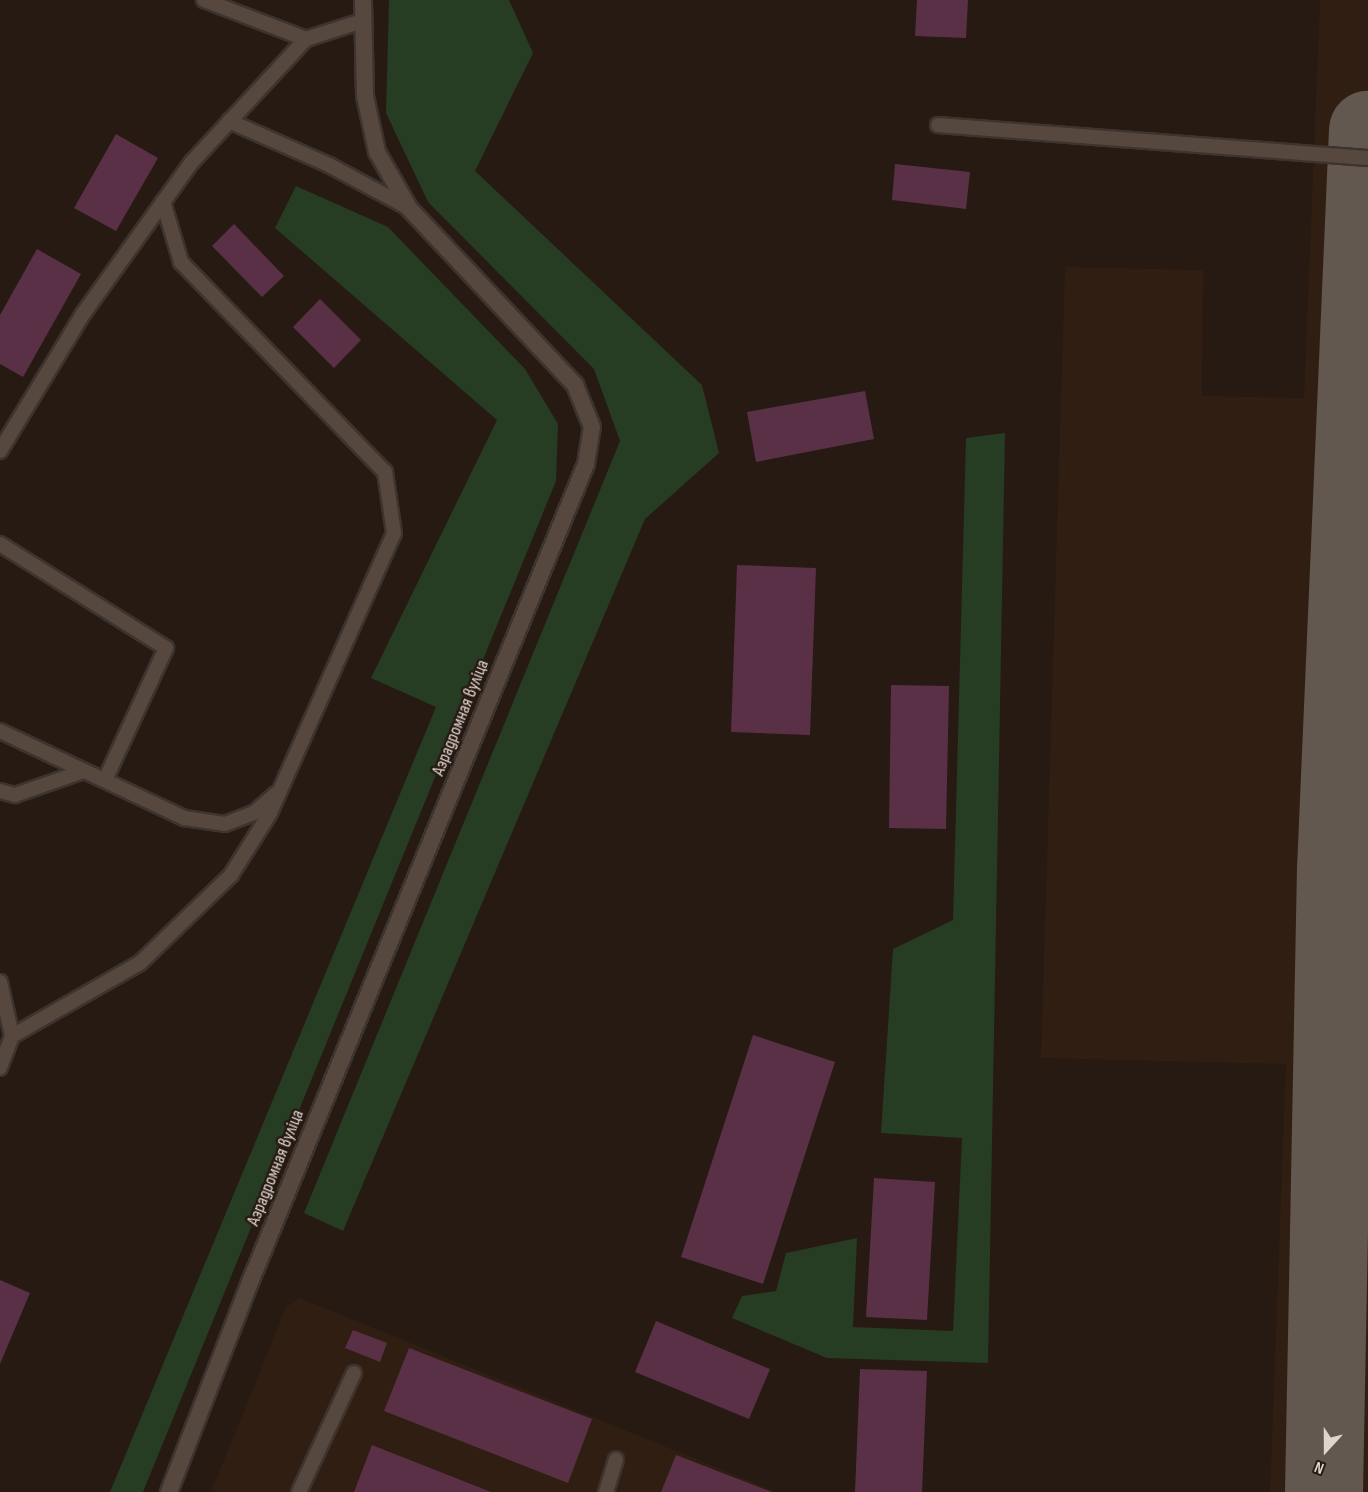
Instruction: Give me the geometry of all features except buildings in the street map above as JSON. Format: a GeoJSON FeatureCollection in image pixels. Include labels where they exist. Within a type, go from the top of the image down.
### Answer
{"type":"FeatureCollection","features":[{"type":"Feature","properties":{"kind":"street","name":"Аэрадромная вуліца"},"geometry":{"type":"LineString","coordinates":[[169,1492],[586,464],[592,427],[575,386],[409,208],[377,152],[364,96],[363,0]]}},
{"type":"Feature","properties":{"kind":"lane"},"geometry":{"type":"LineString","coordinates":[[204,0],[306,39]]}},
{"type":"Feature","properties":{"kind":"lane"},"geometry":{"type":"LineString","coordinates":[[0,451],[82,314],[163,202],[229,121],[306,39],[362,21]]}},
{"type":"Feature","properties":{"kind":"lane"},"geometry":{"type":"LineString","coordinates":[[229,121],[329,165],[409,208]]}},
{"type":"Feature","properties":{"kind":"lane"},"geometry":{"type":"LineString","coordinates":[[938,125],[1367,158]]}},
{"type":"Feature","properties":{"kind":"lane"},"geometry":{"type":"LineString","coordinates":[[12,1036],[140,963],[186,922],[231,875],[280,790],[394,533],[385,472],[181,262],[163,202]]}},
{"type":"Feature","properties":{"kind":"lane"},"geometry":{"type":"LineString","coordinates":[[0,544],[166,648],[105,780]]}},
{"type":"Feature","properties":{"kind":"lane"},"geometry":{"type":"LineString","coordinates":[[0,731],[184,818],[225,824],[254,813],[280,790]]}},
{"type":"Feature","properties":{"kind":"lane"},"geometry":{"type":"LineString","coordinates":[[0,790],[15,795],[84,771]]}},
{"type":"Feature","properties":{"kind":"lane"},"geometry":{"type":"LineString","coordinates":[[0,982],[12,1036],[0,1068]]}},
{"type":"Feature","properties":{"kind":"lane"},"geometry":{"type":"LineString","coordinates":[[299,1492],[354,1373]]}},
{"type":"Feature","properties":{"kind":"lane"},"geometry":{"type":"LineString","coordinates":[[606,1492],[616,1460]]}},
{"type":"Feature","properties":{"kind":"shaded area"},"geometry":{"type":"Polygon","coordinates":[[[1320,0],[1368,0],[1368,1492],[1270,1492],[1286,1064],[1041,1058],[1065,267],[1203,270],[1202,396],[1304,398],[1320,0]]]}},
{"type":"Feature","properties":{"kind":"shaded area"},"geometry":{"type":"Polygon","coordinates":[[[300,1298],[777,1492],[211,1492],[286,1307],[300,1298]]]}},
{"type":"Feature","properties":{"kind":"green space"},"geometry":{"type":"Polygon","coordinates":[[[389,0],[509,0],[533,53],[475,171],[702,385],[719,453],[645,519],[343,1231],[304,1213],[620,441],[594,369],[428,202],[386,113],[389,0]]]}},
{"type":"Feature","properties":{"kind":"green space"},"geometry":{"type":"Polygon","coordinates":[[[296,186],[388,227],[525,369],[558,424],[556,481],[143,1492],[110,1492],[436,707],[371,678],[497,420],[275,228],[296,186]]]}},
{"type":"Feature","properties":{"kind":"green space"},"geometry":{"type":"Polygon","coordinates":[[[1005,433],[988,1363],[827,1358],[732,1318],[742,1296],[776,1291],[786,1253],[857,1238],[853,1327],[953,1331],[962,1138],[881,1133],[893,949],[953,920],[966,438],[1005,433]]]}},
{"type":"Feature","properties":{"kind":"taxiway"},"geometry":{"type":"LineString","coordinates":[[1324,1492],[1336,869],[1368,130]]}}]}
